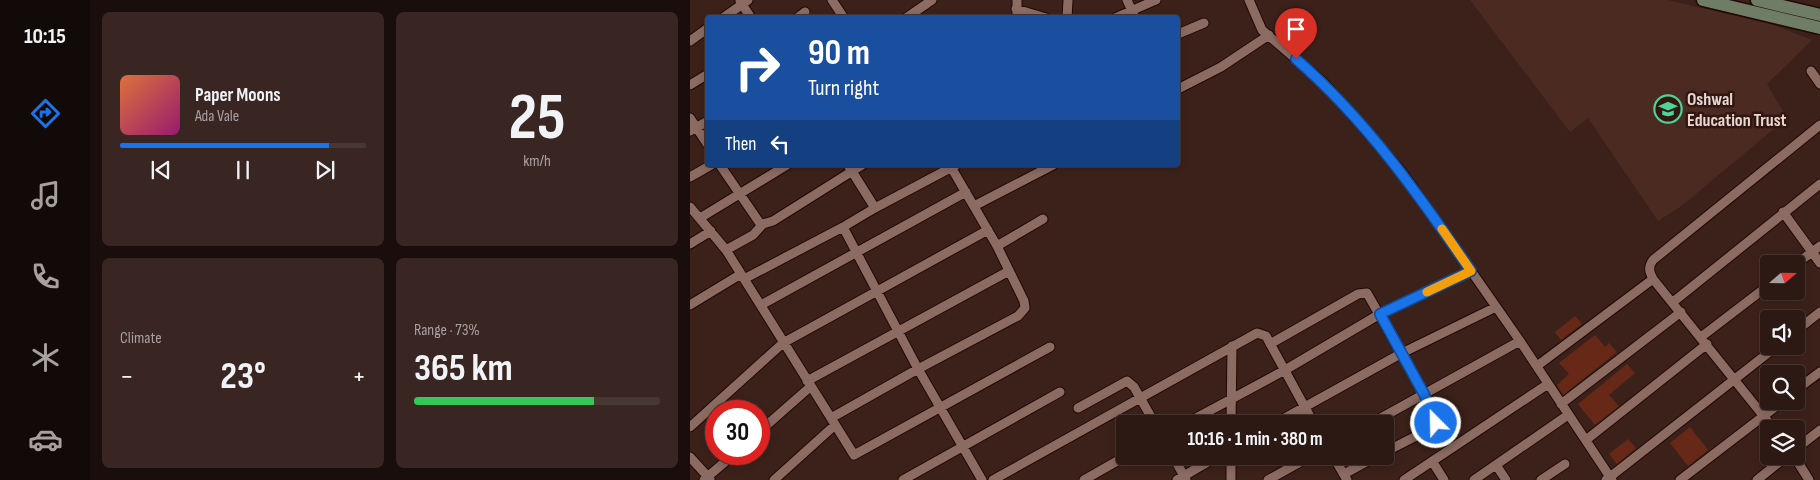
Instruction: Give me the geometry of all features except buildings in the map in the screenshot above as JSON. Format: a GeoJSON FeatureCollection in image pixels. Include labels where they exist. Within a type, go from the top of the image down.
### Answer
{"type":"FeatureCollection","features":[{"type":"Feature","properties":{"kind":"main road"},"geometry":{"type":"LineString","coordinates":[[1703,0],[1820,28]]}},
{"type":"Feature","properties":{"kind":"main road"},"geometry":{"type":"LineString","coordinates":[[1757,0],[1820,15]]}},
{"type":"Feature","properties":{"kind":"street"},"geometry":{"type":"LineString","coordinates":[[833,0],[842,15]]}},
{"type":"Feature","properties":{"kind":"street"},"geometry":{"type":"LineString","coordinates":[[910,15],[932,0]]}},
{"type":"Feature","properties":{"kind":"street"},"geometry":{"type":"LineString","coordinates":[[1067,15],[1068,0]]}},
{"type":"Feature","properties":{"kind":"street"},"geometry":{"type":"LineString","coordinates":[[1127,0],[1133,14],[1156,0]]}},
{"type":"Feature","properties":{"kind":"street"},"geometry":{"type":"LineString","coordinates":[[1249,0],[1258,23],[1324,83],[1402,172],[1537,366],[1586,440],[1609,479],[1766,355]]}},
{"type":"Feature","properties":{"kind":"street"},"geometry":{"type":"LineString","coordinates":[[727,15],[743,1],[750,15]]}},
{"type":"Feature","properties":{"kind":"street"},"geometry":{"type":"LineString","coordinates":[[1017,9],[1036,15]]}},
{"type":"Feature","properties":{"kind":"street"},"geometry":{"type":"LineString","coordinates":[[1180,33],[1204,23]]}},
{"type":"Feature","properties":{"kind":"street"},"geometry":{"type":"LineString","coordinates":[[690,41],[705,30]]}},
{"type":"Feature","properties":{"kind":"street"},"geometry":{"type":"LineString","coordinates":[[1180,88],[1221,67],[1269,35]]}},
{"type":"Feature","properties":{"kind":"street"},"geometry":{"type":"LineString","coordinates":[[1810,72],[1820,84]]}},
{"type":"Feature","properties":{"kind":"street"},"geometry":{"type":"LineString","coordinates":[[690,85],[705,76]]}},
{"type":"Feature","properties":{"kind":"street"},"geometry":{"type":"LineString","coordinates":[[690,118],[693,130],[705,142]]}},
{"type":"Feature","properties":{"kind":"street"},"geometry":{"type":"LineString","coordinates":[[693,130],[705,123]]}},
{"type":"Feature","properties":{"kind":"street"},"geometry":{"type":"LineString","coordinates":[[1768,420],[1674,302],[1653,279],[1649,271],[1653,260],[1820,125]]}},
{"type":"Feature","properties":{"kind":"street"},"geometry":{"type":"LineString","coordinates":[[690,177],[708,167]]}},
{"type":"Feature","properties":{"kind":"street"},"geometry":{"type":"LineString","coordinates":[[721,167],[759,222],[763,224]]}},
{"type":"Feature","properties":{"kind":"street"},"geometry":{"type":"LineString","coordinates":[[700,218],[784,167]]}},
{"type":"Feature","properties":{"kind":"street"},"geometry":{"type":"LineString","coordinates":[[690,305],[742,276],[843,227],[951,167]]}},
{"type":"Feature","properties":{"kind":"street"},"geometry":{"type":"LineString","coordinates":[[774,480],[833,422],[918,369],[1022,313],[1025,308],[1024,301],[997,246],[954,167]]}},
{"type":"Feature","properties":{"kind":"street"},"geometry":{"type":"LineString","coordinates":[[974,206],[1049,167]]}},
{"type":"Feature","properties":{"kind":"street"},"geometry":{"type":"LineString","coordinates":[[726,250],[753,235],[763,224],[773,221],[850,168],[875,208]]}},
{"type":"Feature","properties":{"kind":"street"},"geometry":{"type":"LineString","coordinates":[[1674,302],[1820,184]]}},
{"type":"Feature","properties":{"kind":"street"},"geometry":{"type":"LineString","coordinates":[[761,305],[855,251],[966,192]]}},
{"type":"Feature","properties":{"kind":"street"},"geometry":{"type":"LineString","coordinates":[[690,207],[726,250],[854,455],[1050,346]]}},
{"type":"Feature","properties":{"kind":"street"},"geometry":{"type":"LineString","coordinates":[[1783,212],[1820,263]]}},
{"type":"Feature","properties":{"kind":"street"},"geometry":{"type":"LineString","coordinates":[[997,246],[1043,219]]}},
{"type":"Feature","properties":{"kind":"street"},"geometry":{"type":"LineString","coordinates":[[843,227],[918,369],[982,480]]}},
{"type":"Feature","properties":{"kind":"street"},"geometry":{"type":"LineString","coordinates":[[690,427],[783,343],[988,230]]}},
{"type":"Feature","properties":{"kind":"street"},"geometry":{"type":"LineString","coordinates":[[690,244],[711,231]]}},
{"type":"Feature","properties":{"kind":"street"},"geometry":{"type":"LineString","coordinates":[[1805,257],[1820,246]]}},
{"type":"Feature","properties":{"kind":"street"},"geometry":{"type":"LineString","coordinates":[[770,421],[809,384],[1009,271]]}},
{"type":"Feature","properties":{"kind":"street"},"geometry":{"type":"LineString","coordinates":[[1202,415],[1285,370],[1380,314],[1471,271]]}},
{"type":"Feature","properties":{"kind":"street"},"geometry":{"type":"LineString","coordinates":[[1537,366],[1653,279]]}},
{"type":"Feature","properties":{"kind":"street"},"geometry":{"type":"LineString","coordinates":[[1270,344],[1363,292],[1371,296],[1424,394],[1436,423],[1430,429],[1394,447]]}},
{"type":"Feature","properties":{"kind":"street"},"geometry":{"type":"LineString","coordinates":[[1586,440],[1760,293]]}},
{"type":"Feature","properties":{"kind":"street"},"geometry":{"type":"LineString","coordinates":[[1289,415],[1402,353],[1496,307]]}},
{"type":"Feature","properties":{"kind":"street"},"geometry":{"type":"LineString","coordinates":[[1561,404],[1681,312]]}},
{"type":"Feature","properties":{"kind":"street"},"geometry":{"type":"LineString","coordinates":[[1805,324],[1820,312]]}},
{"type":"Feature","properties":{"kind":"street"},"geometry":{"type":"LineString","coordinates":[[993,480],[1257,333],[1266,336],[1309,415]]}},
{"type":"Feature","properties":{"kind":"street"},"geometry":{"type":"LineString","coordinates":[[1386,415],[1520,341]]}},
{"type":"Feature","properties":{"kind":"street"},"geometry":{"type":"LineString","coordinates":[[1231,415],[1232,346]]}},
{"type":"Feature","properties":{"kind":"street"},"geometry":{"type":"LineString","coordinates":[[1805,383],[1820,372]]}},
{"type":"Feature","properties":{"kind":"street"},"geometry":{"type":"LineString","coordinates":[[1078,408],[1127,381],[1131,383],[1150,415]]}},
{"type":"Feature","properties":{"kind":"street"},"geometry":{"type":"LineString","coordinates":[[1404,480],[1548,384]]}},
{"type":"Feature","properties":{"kind":"street"},"geometry":{"type":"LineString","coordinates":[[903,480],[1060,392]]}},
{"type":"Feature","properties":{"kind":"street"},"geometry":{"type":"LineString","coordinates":[[1680,480],[1772,410]]}},
{"type":"Feature","properties":{"kind":"street"},"geometry":{"type":"LineString","coordinates":[[1474,480],[1568,415]]}},
{"type":"Feature","properties":{"kind":"street"},"geometry":{"type":"LineString","coordinates":[[1805,441],[1820,430]]}},
{"type":"Feature","properties":{"kind":"street"},"geometry":{"type":"LineString","coordinates":[[690,457],[707,479],[722,465]]}},
{"type":"Feature","properties":{"kind":"street"},"geometry":{"type":"LineString","coordinates":[[1084,480],[1116,462]]}},
{"type":"Feature","properties":{"kind":"street"},"geometry":{"type":"LineString","coordinates":[[1432,462],[1444,480]]}},
{"type":"Feature","properties":{"kind":"street"},"geometry":{"type":"LineString","coordinates":[[1541,480],[1565,464]]}},
{"type":"Feature","properties":{"kind":"street"},"geometry":{"type":"LineString","coordinates":[[1177,465],[1182,479],[1204,465]]}},
{"type":"Feature","properties":{"kind":"street"},"geometry":{"type":"LineString","coordinates":[[1231,465],[1231,480]]}},
{"type":"Feature","properties":{"kind":"street"},"geometry":{"type":"LineString","coordinates":[[1268,480],[1295,465]]}},
{"type":"Feature","properties":{"kind":"street"},"geometry":{"type":"LineString","coordinates":[[1339,465],[1346,477],[1364,465]]}},
{"type":"Feature","properties":{"kind":"street"},"geometry":{"type":"LineString","coordinates":[[1496,465],[1506,480]]}},
{"type":"Feature","properties":{"kind":"street"},"geometry":{"type":"LineString","coordinates":[[1757,480],[1775,465]]}},
{"type":"Feature","properties":{"kind":"street"},"geometry":{"type":"LineString","coordinates":[[1800,465],[1809,480]]}},
{"type":"Feature","properties":{"kind":"shaded area","name":"Oshwal Education Trust"},"geometry":{"type":"Polygon","coordinates":[[[1470,0],[1667,0],[1771,24],[1812,40],[1767,84],[1787,118],[1680,207],[1658,221],[1588,118],[1570,132],[1470,0]]]}},
{"type":"Feature","properties":{"kind":"slow traffic"},"geometry":{"type":"LineString","coordinates":[[1427,292],[1471,271],[1442,229]]}},
{"type":"Feature","properties":{"kind":"place","name":"Oshwal Education Trust"},"geometry":{"type":"Point","coordinates":[1668,109]}},
{"type":"Feature","properties":{"kind":"route"},"geometry":{"type":"LineString","coordinates":[[1296,59],[1324,83],[1402,172],[1471,271],[1380,314],[1424,394],[1436,423]]}}]}
